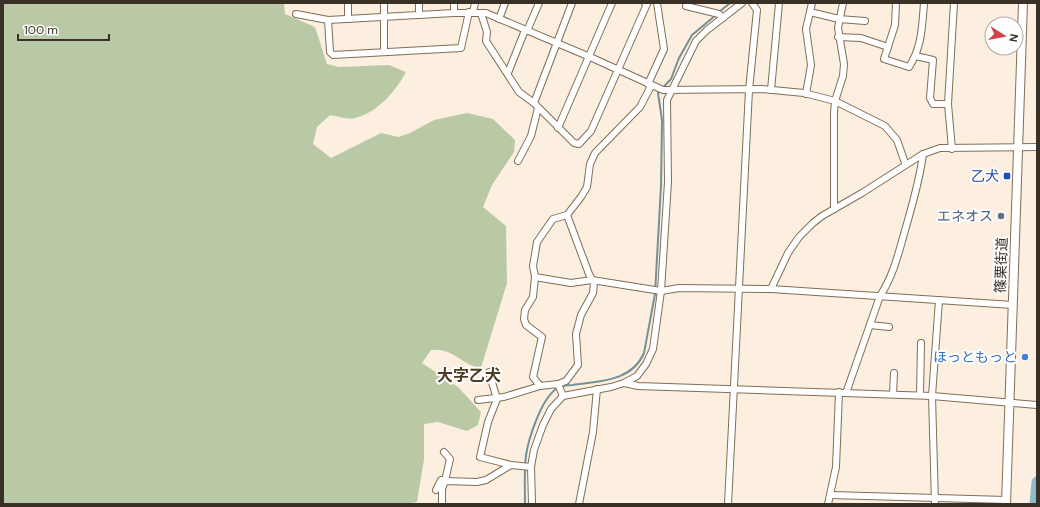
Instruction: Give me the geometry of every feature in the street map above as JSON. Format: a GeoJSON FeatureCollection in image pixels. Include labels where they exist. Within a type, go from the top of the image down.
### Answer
{"type":"FeatureCollection","features":[{"type":"Feature","properties":{"kind":"main road","name":"篠栗街道"},"geometry":{"type":"LineString","coordinates":[[1006,502],[1023,3]]}},
{"type":"Feature","properties":{"kind":"street"},"geometry":{"type":"LineString","coordinates":[[348,3],[348,19]]}},
{"type":"Feature","properties":{"kind":"street"},"geometry":{"type":"LineString","coordinates":[[384,3],[384,52]]}},
{"type":"Feature","properties":{"kind":"street"},"geometry":{"type":"LineString","coordinates":[[419,3],[419,15]]}},
{"type":"Feature","properties":{"kind":"street"},"geometry":{"type":"LineString","coordinates":[[454,3],[454,13]]}},
{"type":"Feature","properties":{"kind":"street"},"geometry":{"type":"LineString","coordinates":[[328,20],[330,52],[333,55],[461,48],[475,3]]}},
{"type":"Feature","properties":{"kind":"street"},"geometry":{"type":"LineString","coordinates":[[499,19],[505,3]]}},
{"type":"Feature","properties":{"kind":"street"},"geometry":{"type":"LineString","coordinates":[[508,73],[539,3]]}},
{"type":"Feature","properties":{"kind":"street"},"geometry":{"type":"LineString","coordinates":[[518,161],[532,136],[536,105],[556,43],[572,3]]}},
{"type":"Feature","properties":{"kind":"street"},"geometry":{"type":"LineString","coordinates":[[558,128],[590,57],[612,3]]}},
{"type":"Feature","properties":{"kind":"street"},"geometry":{"type":"LineString","coordinates":[[481,13],[487,32],[486,41],[519,92],[536,105],[574,143],[580,144],[591,131],[619,69],[646,3],[657,5],[664,49],[640,107],[595,153],[590,164],[587,187],[567,215],[553,219],[537,242],[533,266],[535,277],[533,297],[528,305],[524,319],[526,325],[542,337],[533,372],[533,377],[540,386]]}},
{"type":"Feature","properties":{"kind":"street"},"geometry":{"type":"LineString","coordinates":[[478,400],[498,399],[540,386],[560,389],[597,389],[624,383],[637,376],[646,364],[653,349],[657,291],[668,182],[667,107],[671,91],[696,41],[742,3]]}},
{"type":"Feature","properties":{"kind":"street"},"geometry":{"type":"LineString","coordinates":[[728,504],[735,390],[749,90],[757,10],[752,3]]}},
{"type":"Feature","properties":{"kind":"street"},"geometry":{"type":"LineString","coordinates":[[771,90],[780,3]]}},
{"type":"Feature","properties":{"kind":"street"},"geometry":{"type":"LineString","coordinates":[[806,94],[811,65],[806,29],[812,3]]}},
{"type":"Feature","properties":{"kind":"street"},"geometry":{"type":"LineString","coordinates":[[834,209],[833,132],[835,101],[841,86],[843,70],[838,37],[839,19],[843,3]]}},
{"type":"Feature","properties":{"kind":"street"},"geometry":{"type":"LineString","coordinates":[[896,3],[895,25],[884,59],[909,67],[916,56],[921,41],[924,3]]}},
{"type":"Feature","properties":{"kind":"street"},"geometry":{"type":"LineString","coordinates":[[952,149],[948,104],[954,3]]}},
{"type":"Feature","properties":{"kind":"street"},"geometry":{"type":"LineString","coordinates":[[686,6],[719,14],[723,18]]}},
{"type":"Feature","properties":{"kind":"street"},"geometry":{"type":"LineString","coordinates":[[296,14],[328,20],[471,12],[481,13],[499,19],[619,69],[649,85],[660,89],[671,91],[771,90],[806,94],[835,101],[885,126],[897,140],[905,164]]}},
{"type":"Feature","properties":{"kind":"street"},"geometry":{"type":"LineString","coordinates":[[810,12],[839,19],[865,21]]}},
{"type":"Feature","properties":{"kind":"street"},"geometry":{"type":"LineString","coordinates":[[838,37],[861,38],[888,46]]}},
{"type":"Feature","properties":{"kind":"street"},"geometry":{"type":"LineString","coordinates":[[916,56],[933,60],[930,98],[933,104],[948,104]]}},
{"type":"Feature","properties":{"kind":"street"},"geometry":{"type":"LineString","coordinates":[[771,290],[788,253],[799,237],[822,216],[862,193],[922,154],[940,148],[1037,147]]}},
{"type":"Feature","properties":{"kind":"street"},"geometry":{"type":"LineString","coordinates":[[846,393],[880,296],[888,284],[894,267],[921,174],[922,154]]}},
{"type":"Feature","properties":{"kind":"street"},"geometry":{"type":"LineString","coordinates":[[532,504],[527,466],[543,425],[552,409],[560,389],[578,365],[576,334],[582,315],[593,293],[594,284],[577,244],[567,215]]}},
{"type":"Feature","properties":{"kind":"street"},"geometry":{"type":"LineString","coordinates":[[535,277],[571,283],[592,280],[657,291],[679,288],[771,290],[1013,305]]}},
{"type":"Feature","properties":{"kind":"street"},"geometry":{"type":"LineString","coordinates":[[935,501],[932,396],[940,300]]}},
{"type":"Feature","properties":{"kind":"street"},"geometry":{"type":"LineString","coordinates":[[870,325],[889,327]]}},
{"type":"Feature","properties":{"kind":"street"},"geometry":{"type":"LineString","coordinates":[[920,396],[921,343]]}},
{"type":"Feature","properties":{"kind":"street"},"geometry":{"type":"LineString","coordinates":[[489,372],[498,399],[488,422],[480,456],[512,465],[527,466]]}},
{"type":"Feature","properties":{"kind":"street"},"geometry":{"type":"LineString","coordinates":[[893,394],[894,374]]}},
{"type":"Feature","properties":{"kind":"street"},"geometry":{"type":"LineString","coordinates":[[624,383],[638,386],[932,396],[1009,401],[1037,405]]}},
{"type":"Feature","properties":{"kind":"street"},"geometry":{"type":"LineString","coordinates":[[579,504],[593,432],[597,389]]}},
{"type":"Feature","properties":{"kind":"street"},"geometry":{"type":"LineString","coordinates":[[828,504],[836,467],[839,392]]}},
{"type":"Feature","properties":{"kind":"street"},"geometry":{"type":"LineString","coordinates":[[442,504],[442,489],[450,458],[444,452]]}},
{"type":"Feature","properties":{"kind":"street"},"geometry":{"type":"LineString","coordinates":[[436,490],[441,480],[445,482],[482,481],[512,465]]}},
{"type":"Feature","properties":{"kind":"street"},"geometry":{"type":"LineString","coordinates":[[831,495],[935,501],[1006,502]]}},
{"type":"Feature","properties":{"kind":"green space"},"geometry":{"type":"Polygon","coordinates":[[[3,3],[284,3],[285,14],[315,27],[327,64],[339,67],[389,65],[406,72],[391,94],[371,111],[355,118],[330,115],[317,127],[313,144],[331,158],[381,133],[398,137],[410,133],[434,120],[467,113],[493,119],[515,140],[514,152],[492,185],[483,207],[506,226],[507,283],[481,368],[468,364],[445,351],[439,350],[431,350],[422,363],[458,387],[481,412],[478,425],[467,431],[438,422],[424,424],[424,459],[417,502],[404,504],[3,504],[3,3]]]}},
{"type":"Feature","properties":{"kind":"waterway"},"geometry":{"type":"LineString","coordinates":[[719,12],[730,3]]}},
{"type":"Feature","properties":{"kind":"waterway"},"geometry":{"type":"LineString","coordinates":[[525,504],[526,455],[536,419],[545,401],[551,394],[562,386],[605,380],[624,374],[639,362],[644,353],[655,294],[661,186],[662,120],[658,93],[671,79],[679,58],[692,35],[716,15]]}},
{"type":"Feature","properties":{"kind":"waterway"},"geometry":{"type":"LineString","coordinates":[[1035,504],[1037,482]]}},
{"type":"Feature","properties":{"kind":"place","name":"乙犬"},"geometry":{"type":"Point","coordinates":[1007,176]}},
{"type":"Feature","properties":{"kind":"place","name":"エネオス"},"geometry":{"type":"Point","coordinates":[1001,216]}},
{"type":"Feature","properties":{"kind":"place","name":"ほっともっと"},"geometry":{"type":"Point","coordinates":[1025,357]}},
{"type":"Feature","properties":{"kind":"district","name":"大字乙犬"},"geometry":{"type":"Point","coordinates":[469,375]}}]}
